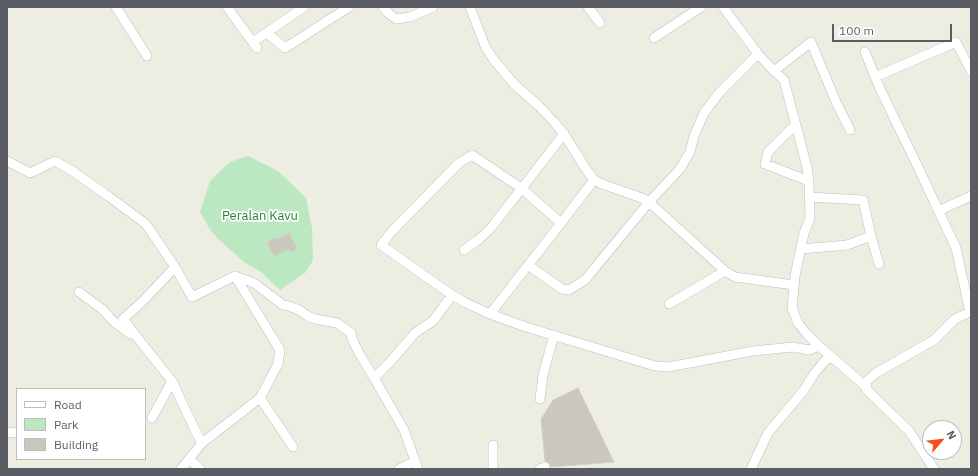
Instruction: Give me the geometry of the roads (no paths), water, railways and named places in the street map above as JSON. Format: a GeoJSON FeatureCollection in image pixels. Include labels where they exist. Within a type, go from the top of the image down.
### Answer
{"type":"FeatureCollection","features":[{"type":"Feature","properties":{"kind":"street"},"geometry":{"type":"LineString","coordinates":[[116,7],[147,56]]}},
{"type":"Feature","properties":{"kind":"street"},"geometry":{"type":"LineString","coordinates":[[227,7],[255,45],[267,33],[304,7]]}},
{"type":"Feature","properties":{"kind":"street"},"geometry":{"type":"LineString","coordinates":[[267,33],[285,48],[349,7]]}},
{"type":"Feature","properties":{"kind":"street"},"geometry":{"type":"LineString","coordinates":[[383,7],[396,19],[410,17],[433,7]]}},
{"type":"Feature","properties":{"kind":"street"},"geometry":{"type":"LineString","coordinates":[[470,7],[485,46],[493,59],[515,85],[539,106],[564,134],[586,170],[594,180],[638,196],[649,202],[725,271],[735,277],[794,285]]}},
{"type":"Feature","properties":{"kind":"street"},"geometry":{"type":"LineString","coordinates":[[588,7],[600,23]]}},
{"type":"Feature","properties":{"kind":"street"},"geometry":{"type":"LineString","coordinates":[[654,38],[701,7]]}},
{"type":"Feature","properties":{"kind":"street"},"geometry":{"type":"LineString","coordinates":[[723,7],[758,54],[774,72],[784,80],[807,167],[810,197],[810,218],[804,233],[795,276],[792,308],[798,323],[819,346],[863,384],[867,390],[910,431],[934,469]]}},
{"type":"Feature","properties":{"kind":"street"},"geometry":{"type":"LineString","coordinates":[[774,72],[811,42],[836,102],[850,130]]}},
{"type":"Feature","properties":{"kind":"street"},"geometry":{"type":"LineString","coordinates":[[875,77],[956,42],[971,71]]}},
{"type":"Feature","properties":{"kind":"street"},"geometry":{"type":"LineString","coordinates":[[866,52],[875,77],[956,248],[971,311],[955,318],[934,340],[876,373],[866,382],[867,390]]}},
{"type":"Feature","properties":{"kind":"street"},"geometry":{"type":"LineString","coordinates":[[528,265],[562,289],[569,290],[585,280],[649,202],[680,169],[690,152],[694,136],[704,113],[720,92],[758,54]]}},
{"type":"Feature","properties":{"kind":"street"},"geometry":{"type":"LineString","coordinates":[[796,124],[768,152],[765,164],[809,181]]}},
{"type":"Feature","properties":{"kind":"street"},"geometry":{"type":"LineString","coordinates":[[464,250],[491,228],[564,134]]}},
{"type":"Feature","properties":{"kind":"street"},"geometry":{"type":"LineString","coordinates":[[561,223],[521,188],[472,155],[459,163],[393,230],[381,245],[452,295],[490,314],[526,327],[655,366],[668,367],[753,351],[794,347],[809,350],[819,346]]}},
{"type":"Feature","properties":{"kind":"street"},"geometry":{"type":"LineString","coordinates":[[7,161],[30,173],[55,161],[108,196],[146,224],[175,267],[192,297],[235,276],[254,283],[283,305],[299,310],[316,319],[337,323],[345,328],[350,333],[359,353],[404,430],[416,465],[399,469]]}},
{"type":"Feature","properties":{"kind":"street"},"geometry":{"type":"LineString","coordinates":[[490,314],[594,180]]}},
{"type":"Feature","properties":{"kind":"street"},"geometry":{"type":"LineString","coordinates":[[938,211],[971,196]]}},
{"type":"Feature","properties":{"kind":"street"},"geometry":{"type":"LineString","coordinates":[[810,197],[864,200],[871,236],[879,264]]}},
{"type":"Feature","properties":{"kind":"street"},"geometry":{"type":"LineString","coordinates":[[801,249],[847,245],[871,236]]}},
{"type":"Feature","properties":{"kind":"street"},"geometry":{"type":"LineString","coordinates":[[175,267],[142,302],[123,319],[172,381],[202,443]]}},
{"type":"Feature","properties":{"kind":"street"},"geometry":{"type":"LineString","coordinates":[[669,304],[725,271]]}},
{"type":"Feature","properties":{"kind":"street"},"geometry":{"type":"LineString","coordinates":[[181,469],[202,443],[260,398],[278,364],[280,350],[235,276]]}},
{"type":"Feature","properties":{"kind":"street"},"geometry":{"type":"LineString","coordinates":[[79,292],[102,309],[114,322],[140,341]]}},
{"type":"Feature","properties":{"kind":"street"},"geometry":{"type":"LineString","coordinates":[[374,378],[415,333],[433,321],[452,295]]}},
{"type":"Feature","properties":{"kind":"street"},"geometry":{"type":"LineString","coordinates":[[540,399],[543,375],[554,335]]}},
{"type":"Feature","properties":{"kind":"street"},"geometry":{"type":"LineString","coordinates":[[751,469],[768,433],[804,390],[823,363],[828,358],[834,359]]}},
{"type":"Feature","properties":{"kind":"street"},"geometry":{"type":"LineString","coordinates":[[152,418],[172,381]]}},
{"type":"Feature","properties":{"kind":"street"},"geometry":{"type":"LineString","coordinates":[[260,398],[293,447]]}},
{"type":"Feature","properties":{"kind":"street"},"geometry":{"type":"LineString","coordinates":[[493,446],[493,469]]}},
{"type":"Feature","properties":{"kind":"street"},"geometry":{"type":"LineString","coordinates":[[190,458],[200,469]]}},
{"type":"Feature","properties":{"kind":"park label","name":"Peralan Kavu"},"geometry":{"type":"Point","coordinates":[260,216]}}]}
